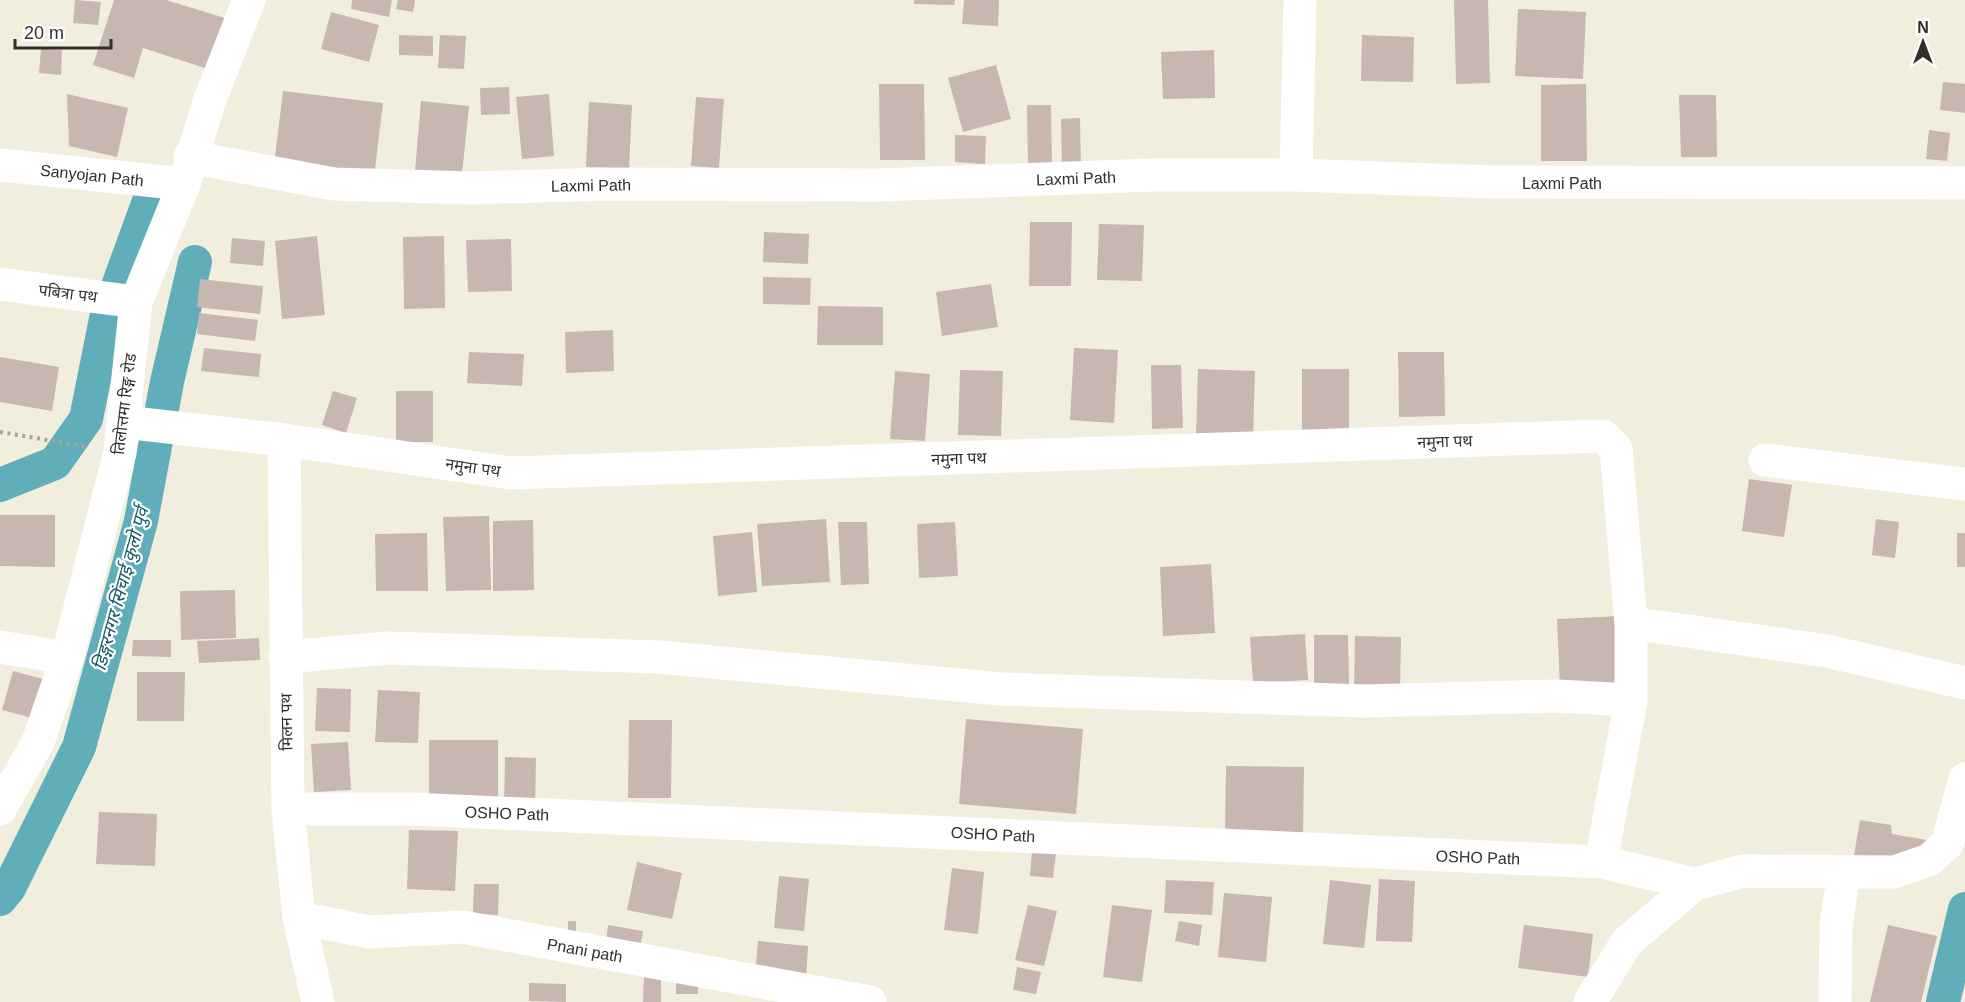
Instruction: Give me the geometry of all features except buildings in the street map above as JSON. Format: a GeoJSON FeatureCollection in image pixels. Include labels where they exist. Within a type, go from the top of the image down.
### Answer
{"type":"FeatureCollection","features":[{"type":"Feature","properties":{"kind":"street","name":"तिलोत्तमा रिङ्ग रोड"},"geometry":{"type":"LineString","coordinates":[[0,808],[38,742],[67,658],[126,422],[135,302],[187,171],[249,0]]}},
{"type":"Feature","properties":{"kind":"street"},"geometry":{"type":"LineString","coordinates":[[1296,175],[1300,0]]}},
{"type":"Feature","properties":{"kind":"street","name":"Sanyojan Path"},"geometry":{"type":"LineString","coordinates":[[0,165],[187,171]]}},
{"type":"Feature","properties":{"kind":"street","name":"Laxmi Path"},"geometry":{"type":"LineString","coordinates":[[187,171],[334,184],[473,188],[603,184],[878,185],[1153,175],[1296,175],[1492,182],[1965,183]]}},
{"type":"Feature","properties":{"kind":"street","name":"पबित्रा पथ"},"geometry":{"type":"LineString","coordinates":[[0,284],[135,302]]}},
{"type":"Feature","properties":{"kind":"street","name":"नमुना पथ"},"geometry":{"type":"LineString","coordinates":[[126,422],[284,440],[511,473],[1602,436],[1616,449],[1631,623],[1631,700],[1613,784],[1601,862]]}},
{"type":"Feature","properties":{"kind":"street","name":"मिलन पथ"},"geometry":{"type":"LineString","coordinates":[[284,440],[288,809],[299,918],[318,1002]]}},
{"type":"Feature","properties":{"kind":"street"},"geometry":{"type":"LineString","coordinates":[[1765,460],[1965,484]]}},
{"type":"Feature","properties":{"kind":"street"},"geometry":{"type":"LineString","coordinates":[[1631,623],[1827,651],[1965,682]]}},
{"type":"Feature","properties":{"kind":"street"},"geometry":{"type":"LineString","coordinates":[[0,647],[67,658]]}},
{"type":"Feature","properties":{"kind":"street"},"geometry":{"type":"LineString","coordinates":[[285,657],[401,648],[658,657],[1001,689],[1365,701],[1557,696],[1631,700]]}},
{"type":"Feature","properties":{"kind":"street"},"geometry":{"type":"LineString","coordinates":[[1590,1002],[1627,942],[1695,884],[1743,871],[1894,872],[1929,860],[1947,844],[1965,779]]}},
{"type":"Feature","properties":{"kind":"street","name":"OSHO Path"},"geometry":{"type":"LineString","coordinates":[[288,809],[435,810],[1601,862],[1695,884]]}},
{"type":"Feature","properties":{"kind":"street"},"geometry":{"type":"LineString","coordinates":[[1835,1002],[1836,925],[1845,872]]}},
{"type":"Feature","properties":{"kind":"street","name":"Pnani path"},"geometry":{"type":"LineString","coordinates":[[299,918],[370,932],[463,927],[870,1002]]}},
{"type":"Feature","properties":{"kind":"path"},"geometry":{"type":"LineString","coordinates":[[0,432],[81,446]]}},
{"type":"Feature","properties":{"kind":"waterway"},"geometry":{"type":"LineString","coordinates":[[0,485],[55,463],[86,419],[106,319],[153,190]]}},
{"type":"Feature","properties":{"kind":"waterway","name":"डिङ्गरनगर सिंचाई कुलो पुर्व"},"geometry":{"type":"LineString","coordinates":[[0,899],[9,888],[79,747],[141,521],[167,382],[195,262]]}},
{"type":"Feature","properties":{"kind":"waterway"},"geometry":{"type":"LineString","coordinates":[[1943,1002],[1965,909]]}}]}
